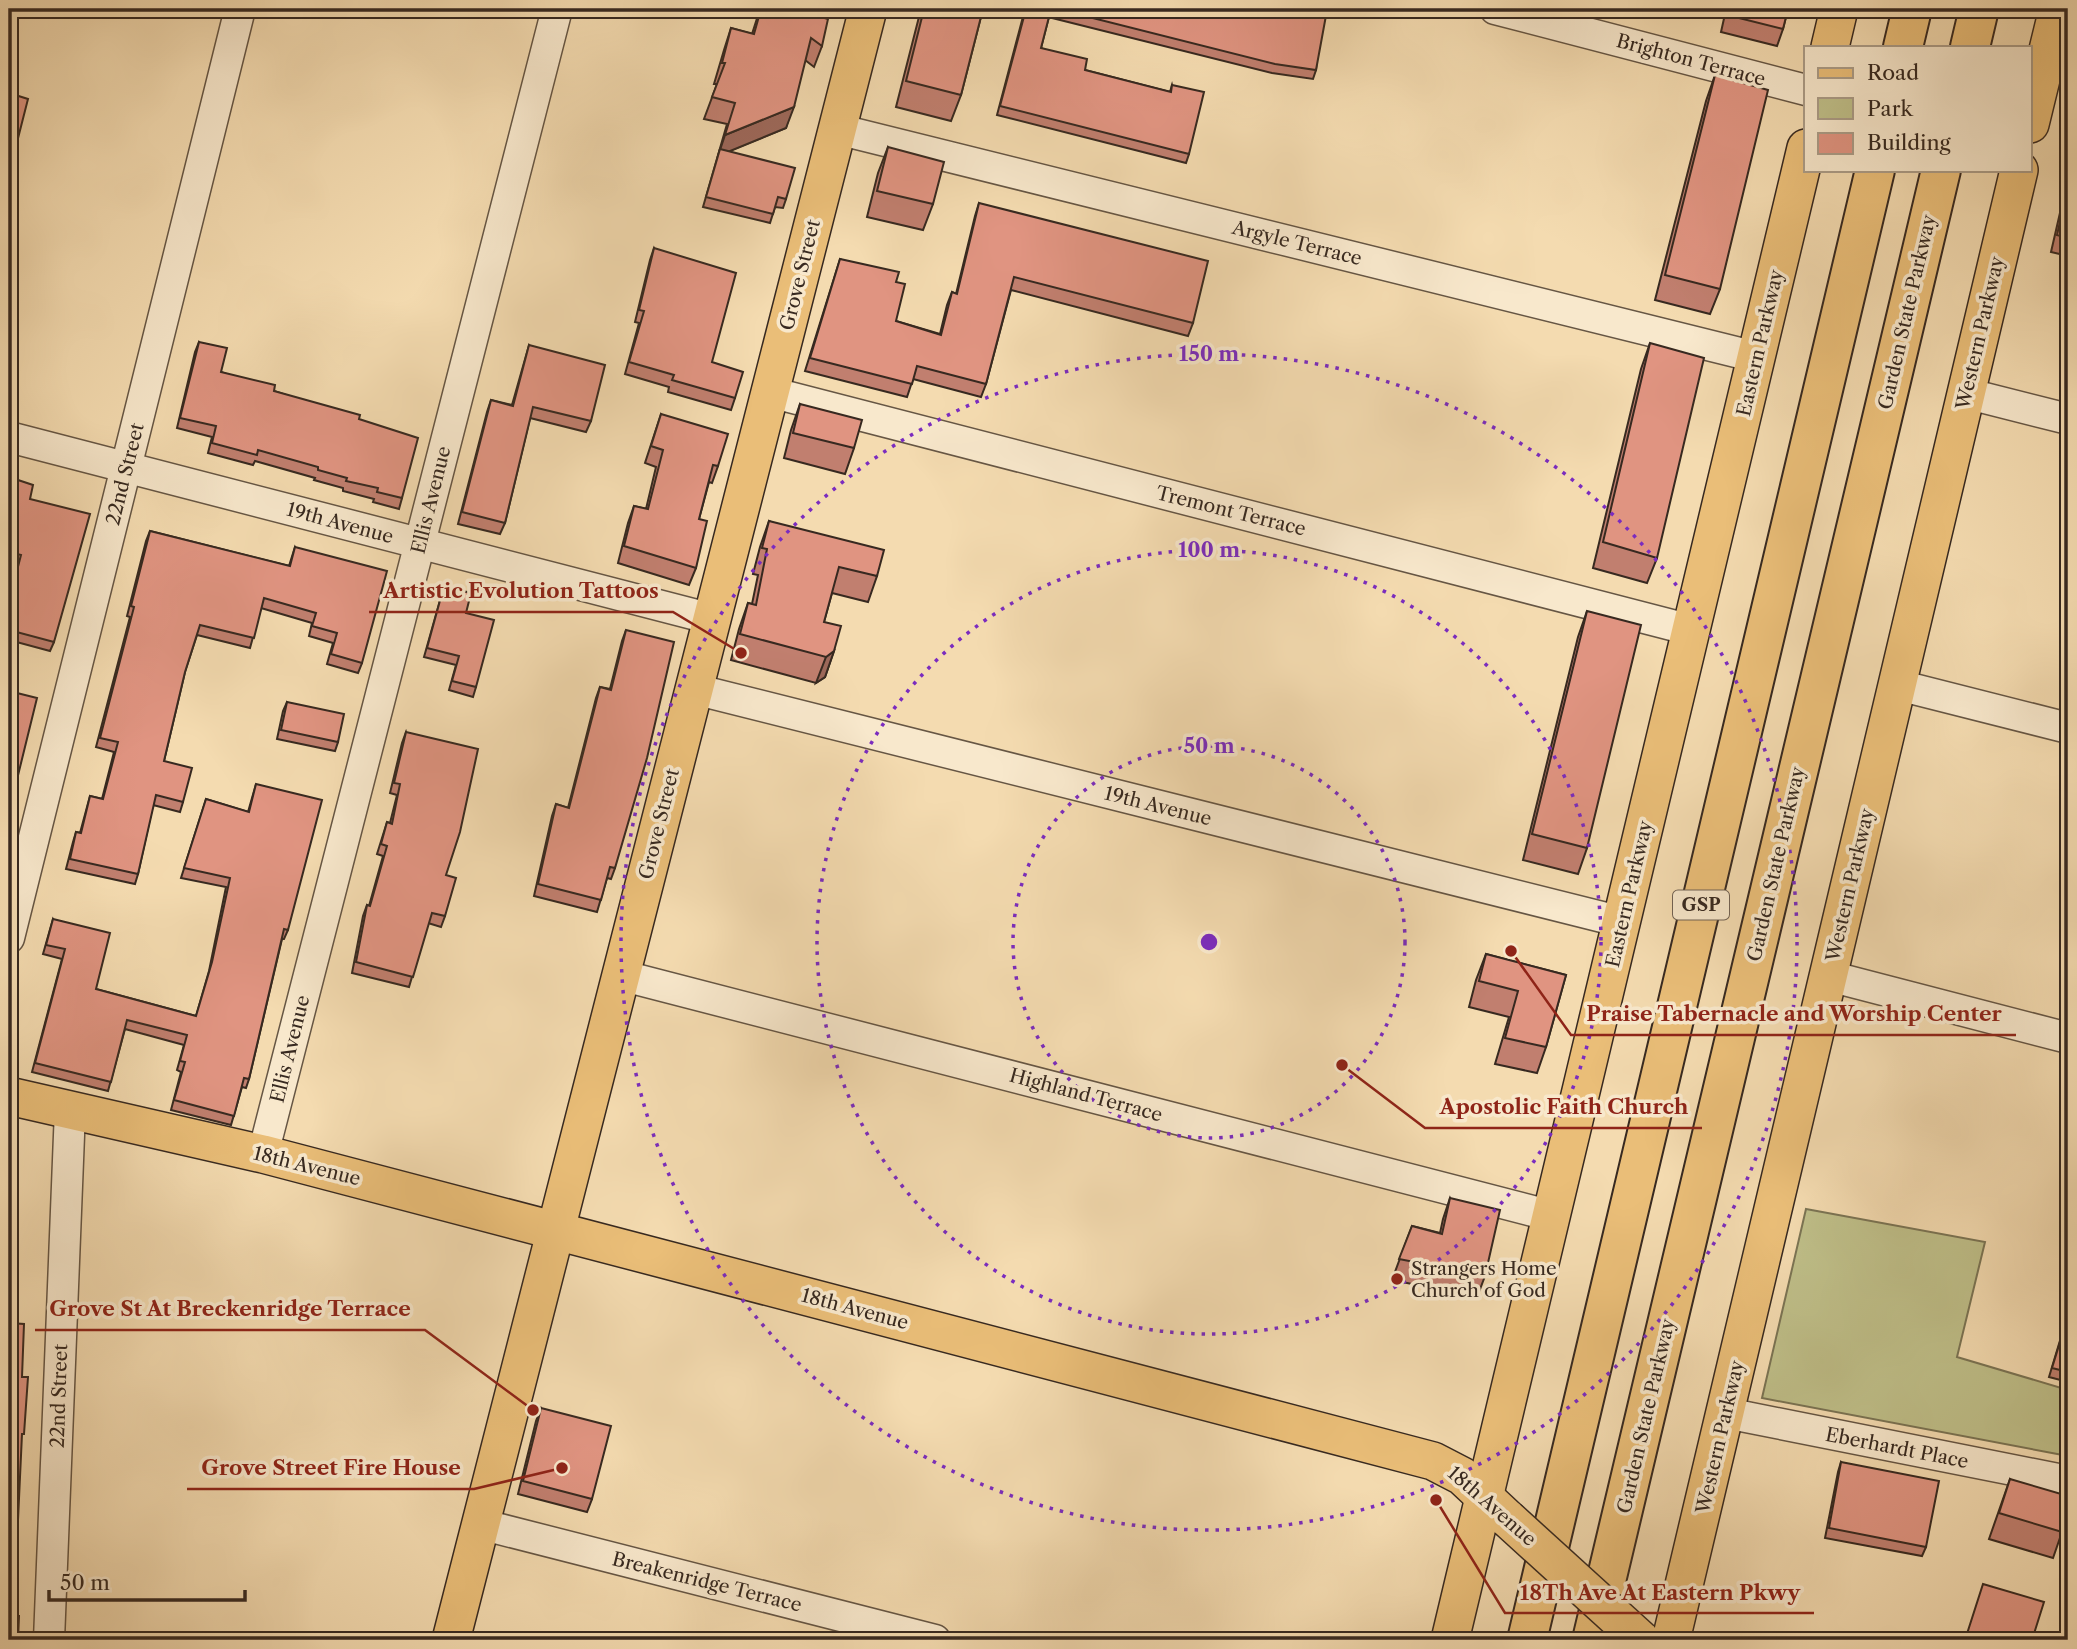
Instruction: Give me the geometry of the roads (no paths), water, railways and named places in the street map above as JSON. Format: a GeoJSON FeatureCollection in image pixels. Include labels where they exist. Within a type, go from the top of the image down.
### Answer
{"type":"FeatureCollection","features":[{"type":"Feature","properties":{"kind":"highway"},"geometry":{"type":"LineString","coordinates":[[1903,46],[1910,9]]}},
{"type":"Feature","properties":{"kind":"highway"},"geometry":{"type":"LineString","coordinates":[[1970,46],[1979,9]]}},
{"type":"Feature","properties":{"kind":"highway","name":"GSP"},"geometry":{"type":"LineString","coordinates":[[1528,1640],[1875,172]]}},
{"type":"Feature","properties":{"kind":"highway","name":"Garden State Parkway"},"geometry":{"type":"LineString","coordinates":[[1592,1640],[1941,172]]}},
{"type":"Feature","properties":{"kind":"main road","name":"Grove Street"},"geometry":{"type":"LineString","coordinates":[[450,1640],[868,9]]}},
{"type":"Feature","properties":{"kind":"main road"},"geometry":{"type":"LineString","coordinates":[[1830,46],[1839,9]]}},
{"type":"Feature","properties":{"kind":"main road"},"geometry":{"type":"LineString","coordinates":[[2032,116],[2058,9]]}},
{"type":"Feature","properties":{"kind":"main road","name":"Eastern Parkway"},"geometry":{"type":"LineString","coordinates":[[1450,1640],[1496,1508],[1552,1216],[1804,156]]}},
{"type":"Feature","properties":{"kind":"main road","name":"Western Parkway"},"geometry":{"type":"LineString","coordinates":[[1671,1640],[2019,172]]}},
{"type":"Feature","properties":{"kind":"main road","name":"18th Avenue"},"geometry":{"type":"LineString","coordinates":[[9,1096],[263,1154],[1433,1461],[1452,1469],[1642,1640]]}},
{"type":"Feature","properties":{"kind":"street","name":"22nd Street"},"geometry":{"type":"LineString","coordinates":[[9,938],[240,9]]}},
{"type":"Feature","properties":{"kind":"street","name":"Ellis Avenue"},"geometry":{"type":"LineString","coordinates":[[263,1154],[557,9]]}},
{"type":"Feature","properties":{"kind":"street","name":"Brighton Terrace"},"geometry":{"type":"LineString","coordinates":[[1495,9],[1804,89]]}},
{"type":"Feature","properties":{"kind":"street","name":"Argyle Terrace"},"geometry":{"type":"LineString","coordinates":[[837,129],[1756,357]]}},
{"type":"Feature","properties":{"kind":"street","name":"Tremont Terrace"},"geometry":{"type":"LineString","coordinates":[[770,392],[1691,630]]}},
{"type":"Feature","properties":{"kind":"street"},"geometry":{"type":"LineString","coordinates":[[1965,393],[2068,419]]}},
{"type":"Feature","properties":{"kind":"street","name":"19th Avenue"},"geometry":{"type":"LineString","coordinates":[[9,437],[712,619]]}},
{"type":"Feature","properties":{"kind":"street"},"geometry":{"type":"LineString","coordinates":[[1898,685],[2068,728]]}},
{"type":"Feature","properties":{"kind":"street","name":"19th Avenue"},"geometry":{"type":"LineString","coordinates":[[694,689],[1622,922]]}},
{"type":"Feature","properties":{"kind":"street","name":"Highland Terrace"},"geometry":{"type":"LineString","coordinates":[[620,975],[1552,1216]]}},
{"type":"Feature","properties":{"kind":"street"},"geometry":{"type":"LineString","coordinates":[[1829,975],[2068,1038]]}},
{"type":"Feature","properties":{"kind":"street","name":"22nd Street"},"geometry":{"type":"LineString","coordinates":[[49,1640],[70,1110]]}},
{"type":"Feature","properties":{"kind":"street","name":"Eberhardt Place"},"geometry":{"type":"LineString","coordinates":[[1726,1413],[2068,1481]]}},
{"type":"Feature","properties":{"kind":"street","name":"Breakenridge Terrace"},"geometry":{"type":"LineString","coordinates":[[480,1524],[935,1640]]}},
{"type":"Feature","properties":{"kind":"place","name":"Artistic Evolution Tattoos"},"geometry":{"type":"Point","coordinates":[741,653]}},
{"type":"Feature","properties":{"kind":"place","name":"Praise Tabernacle and Worship Center"},"geometry":{"type":"Point","coordinates":[1511,951]}},
{"type":"Feature","properties":{"kind":"place","name":"Apostolic Faith Church"},"geometry":{"type":"Point","coordinates":[1342,1065]}},
{"type":"Feature","properties":{"kind":"place","name":"Strangers Home Church of God"},"geometry":{"type":"Point","coordinates":[1397,1279]}},
{"type":"Feature","properties":{"kind":"place","name":"Grove St At Breckenridge Terrace"},"geometry":{"type":"Point","coordinates":[533,1410]}},
{"type":"Feature","properties":{"kind":"place","name":"Grove Street Fire House"},"geometry":{"type":"Point","coordinates":[562,1468]}},
{"type":"Feature","properties":{"kind":"place","name":"18Th Ave At Eastern Pkwy"},"geometry":{"type":"Point","coordinates":[1436,1500]}}]}
